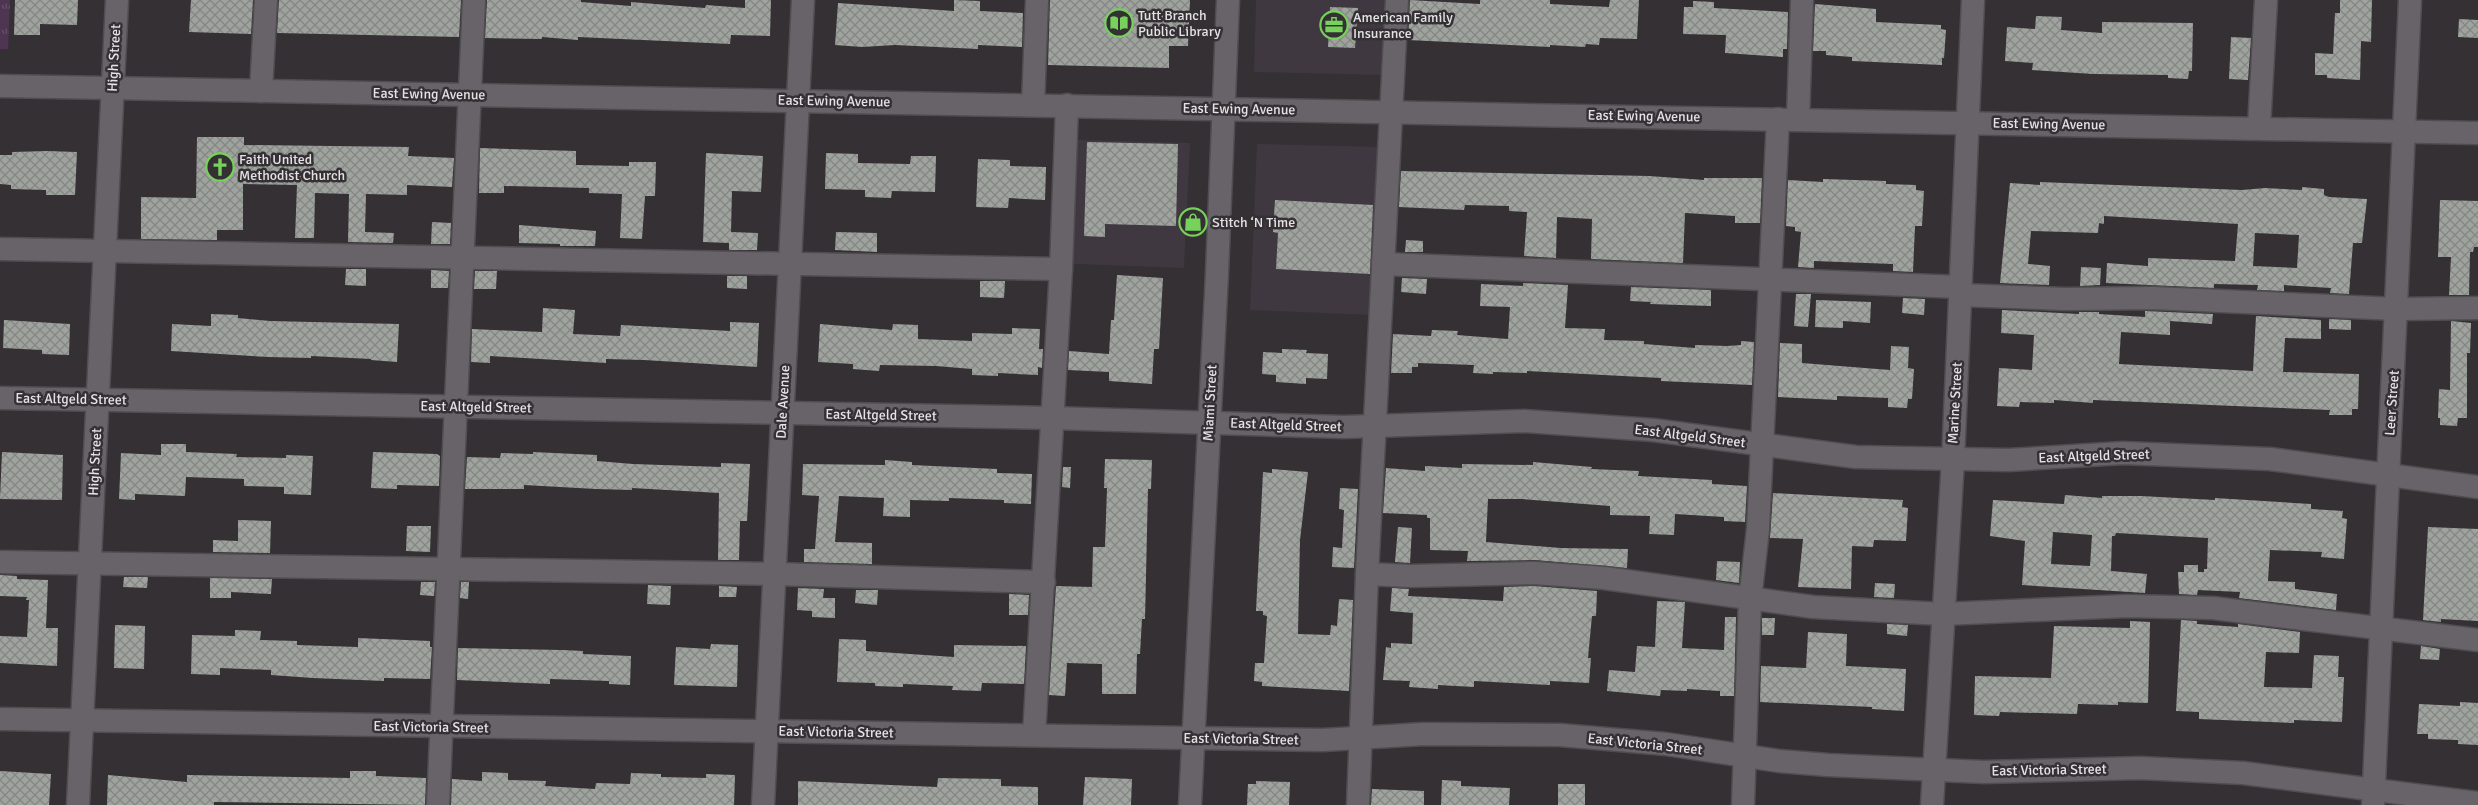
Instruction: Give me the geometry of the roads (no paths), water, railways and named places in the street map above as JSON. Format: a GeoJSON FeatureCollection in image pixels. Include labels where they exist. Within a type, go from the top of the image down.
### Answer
{"type":"FeatureCollection","features":[{"type":"Feature","properties":{"kind":"street","name":"High Street"},"geometry":{"type":"LineString","coordinates":[[78,805],[117,0]]}},
{"type":"Feature","properties":{"kind":"street"},"geometry":{"type":"LineString","coordinates":[[262,91],[266,0]]}},
{"type":"Feature","properties":{"kind":"street"},"geometry":{"type":"LineString","coordinates":[[438,805],[464,259],[474,0]]}},
{"type":"Feature","properties":{"kind":"street","name":"Dale Avenue"},"geometry":{"type":"LineString","coordinates":[[763,805],[803,0]]}},
{"type":"Feature","properties":{"kind":"street"},"geometry":{"type":"LineString","coordinates":[[1033,105],[1038,0]]}},
{"type":"Feature","properties":{"kind":"street","name":"Miami Street"},"geometry":{"type":"LineString","coordinates":[[1190,805],[1225,108],[1228,0]]}},
{"type":"Feature","properties":{"kind":"street"},"geometry":{"type":"LineString","coordinates":[[1358,805],[1382,264],[1397,0]]}},
{"type":"Feature","properties":{"kind":"street"},"geometry":{"type":"LineString","coordinates":[[1743,805],[1750,599],[1758,529],[1769,280],[1802,0]]}},
{"type":"Feature","properties":{"kind":"street","name":"Marine Street"},"geometry":{"type":"LineString","coordinates":[[1932,805],[1953,460],[1973,0]]}},
{"type":"Feature","properties":{"kind":"street"},"geometry":{"type":"LineString","coordinates":[[2259,128],[2266,0]]}},
{"type":"Feature","properties":{"kind":"street","name":"Leer Street"},"geometry":{"type":"LineString","coordinates":[[2374,798],[2410,0]]}},
{"type":"Feature","properties":{"kind":"street","name":"East Ewing Avenue"},"geometry":{"type":"LineString","coordinates":[[0,86],[2478,133]]}},
{"type":"Feature","properties":{"kind":"street"},"geometry":{"type":"LineString","coordinates":[[1034,735],[1044,582],[1067,105]]}},
{"type":"Feature","properties":{"kind":"street"},"geometry":{"type":"LineString","coordinates":[[0,248],[464,259],[1060,269]]}},
{"type":"Feature","properties":{"kind":"street"},"geometry":{"type":"LineString","coordinates":[[1382,264],[1769,280],[2065,299],[2153,298],[2397,309],[2478,308]]}},
{"type":"Feature","properties":{"kind":"street","name":"East Altgeld Street"},"geometry":{"type":"LineString","coordinates":[[0,398],[1052,418],[1344,428],[1475,421],[1566,423],[1702,436],[1856,457],[2009,460],[2123,453],[2218,456],[2270,459],[2478,487]]}},
{"type":"Feature","properties":{"kind":"street"},"geometry":{"type":"LineString","coordinates":[[0,562],[775,574],[1044,582]]}},
{"type":"Feature","properties":{"kind":"street"},"geometry":{"type":"LineString","coordinates":[[1367,574],[1410,576],[1534,573],[1604,578],[1812,607],[1943,614],[2127,606],[2213,608],[2478,640]]}},
{"type":"Feature","properties":{"kind":"street","name":"East Victoria Street"},"geometry":{"type":"LineString","coordinates":[[0,719],[442,728],[1193,738],[1360,739],[1442,733],[1560,735],[1666,744],[1745,756],[1828,765],[1984,772],[2187,769],[2291,778],[2374,798],[2478,803]]}},
{"type":"Feature","properties":{"kind":"place","name":"Tutt Branch Public Library"},"geometry":{"type":"Point","coordinates":[1119,23]}},
{"type":"Feature","properties":{"kind":"place","name":"American Family Insurance"},"geometry":{"type":"Point","coordinates":[1334,25]}},
{"type":"Feature","properties":{"kind":"place","name":"Faith United Methodist Church"},"geometry":{"type":"Point","coordinates":[220,167]}},
{"type":"Feature","properties":{"kind":"place","name":"Stitch ‘N Time"},"geometry":{"type":"Point","coordinates":[1193,222]}}]}
